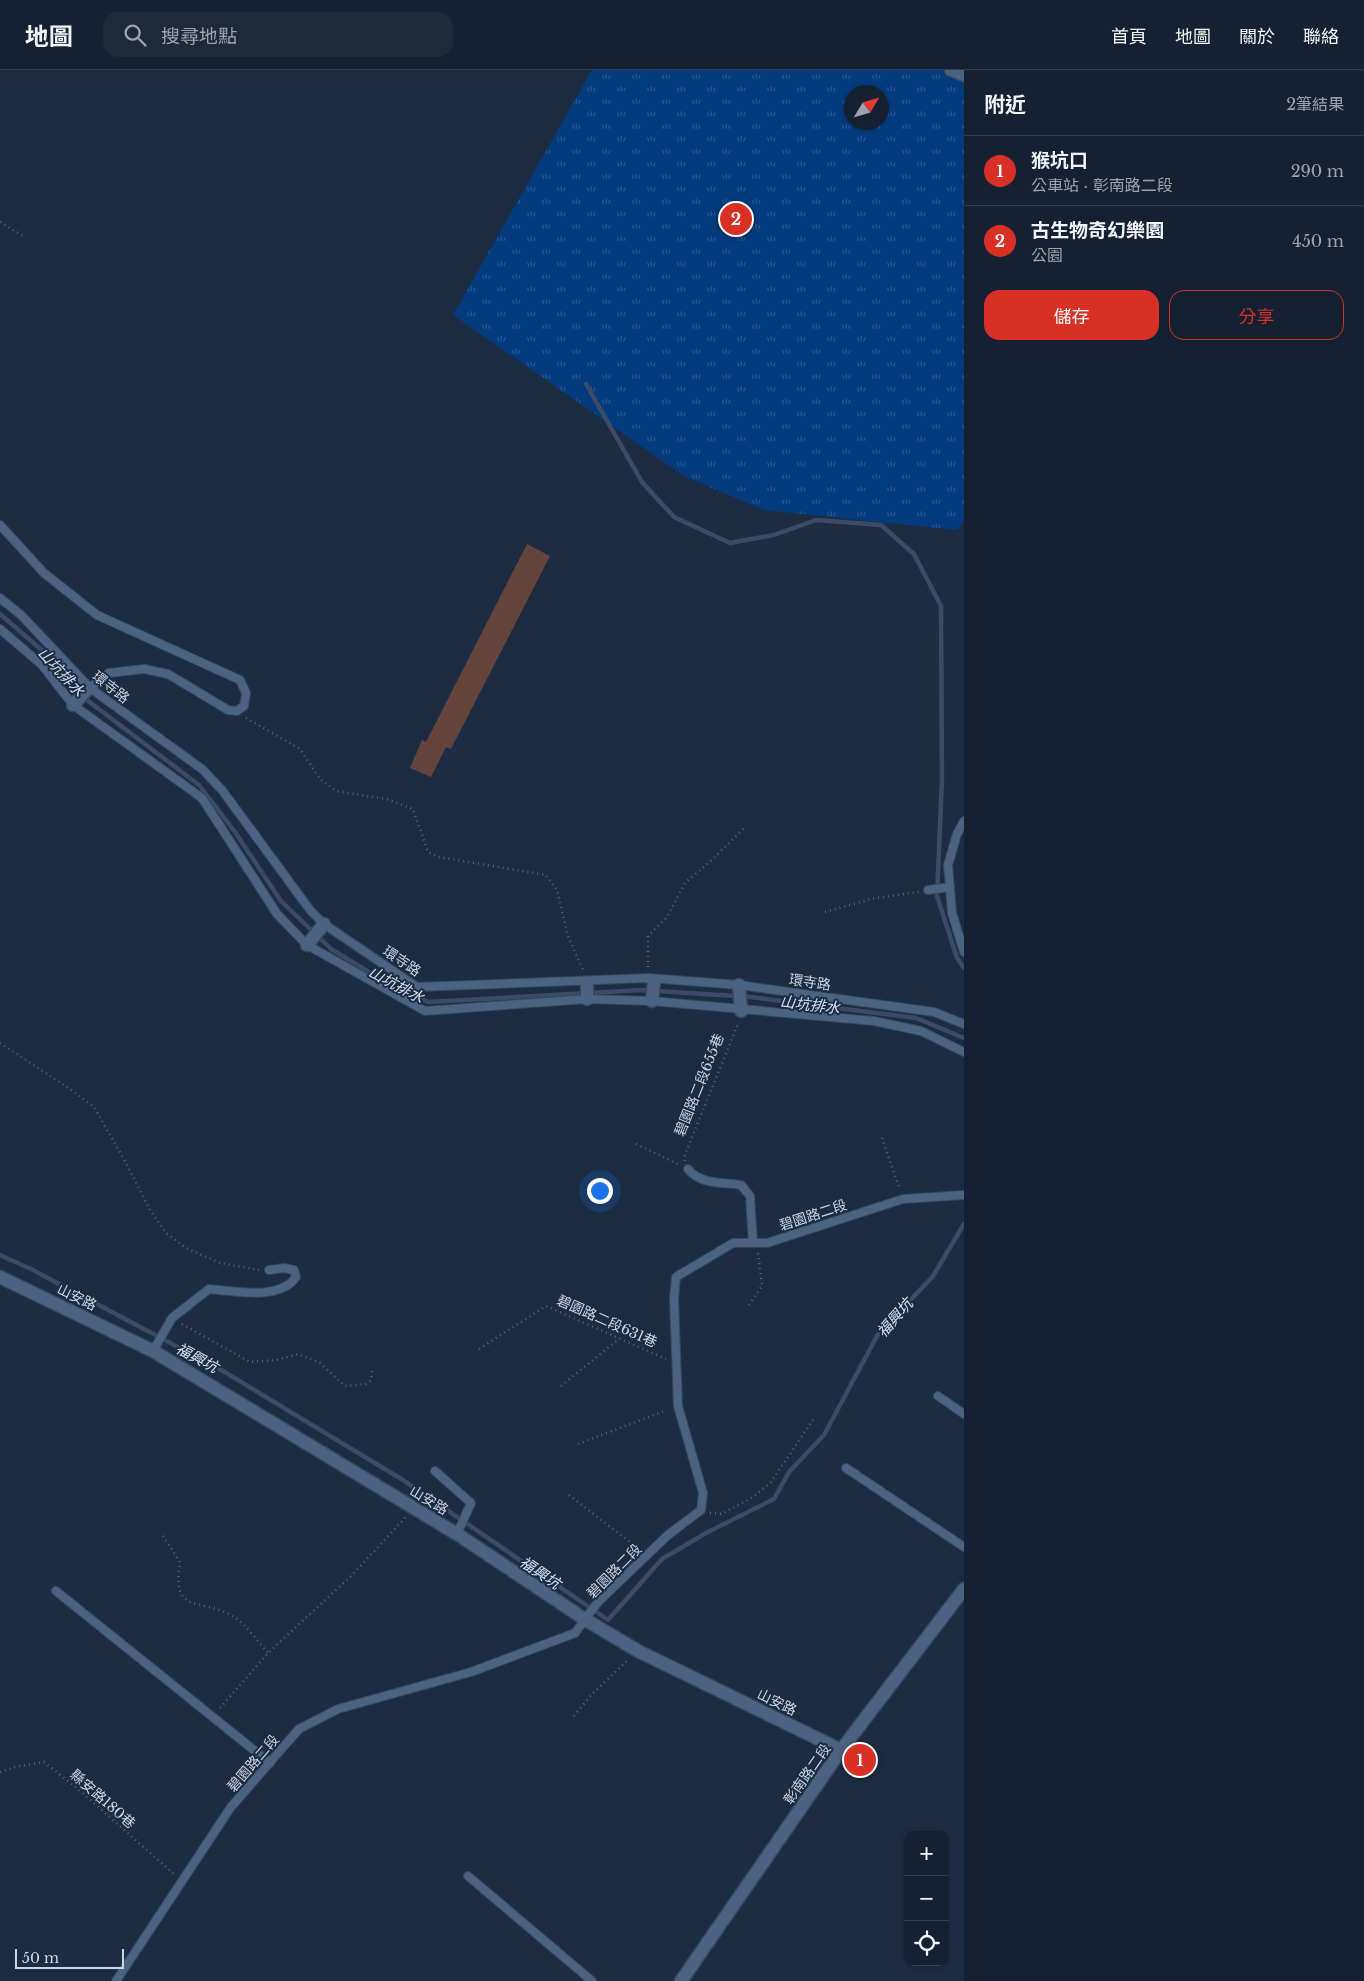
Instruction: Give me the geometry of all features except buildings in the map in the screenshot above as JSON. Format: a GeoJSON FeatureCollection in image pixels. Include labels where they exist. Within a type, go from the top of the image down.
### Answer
{"type":"FeatureCollection","features":[{"type":"Feature","properties":{"kind":"street"},"geometry":{"type":"LineString","coordinates":[[951,70],[964,75]]}},
{"type":"Feature","properties":{"kind":"street"},"geometry":{"type":"LineString","coordinates":[[739,986],[740,1006]]}},
{"type":"Feature","properties":{"kind":"street","name":"山安路"},"geometry":{"type":"LineString","coordinates":[[0,1277],[153,1351],[415,1508],[586,1620],[638,1651],[842,1750]]}},
{"type":"Feature","properties":{"kind":"street","name":"彰南路二段"},"geometry":{"type":"LineString","coordinates":[[680,1981],[842,1750],[964,1589]]}},
{"type":"Feature","properties":{"kind":"lane"},"geometry":{"type":"LineString","coordinates":[[0,525],[44,573],[96,615],[240,680],[246,693],[244,706],[237,711],[228,710],[168,674],[144,669],[109,673],[82,695]]}},
{"type":"Feature","properties":{"kind":"lane","name":"環寺路"},"geometry":{"type":"LineString","coordinates":[[0,598],[20,615],[82,695],[202,768],[222,790],[310,910],[314,936]]}},
{"type":"Feature","properties":{"kind":"lane","name":"環寺路"},"geometry":{"type":"LineString","coordinates":[[0,629],[42,665],[82,695],[202,798],[277,914],[314,936],[425,1011],[587,991],[652,989],[740,1006],[874,1021],[921,1031],[964,1052]]}},
{"type":"Feature","properties":{"kind":"lane"},"geometry":{"type":"LineString","coordinates":[[964,821],[957,834],[948,865],[952,913],[964,952]]}},
{"type":"Feature","properties":{"kind":"lane"},"geometry":{"type":"LineString","coordinates":[[928,890],[950,887]]}},
{"type":"Feature","properties":{"kind":"lane","name":"環寺路"},"geometry":{"type":"LineString","coordinates":[[314,936],[417,987],[587,991],[739,986],[934,1012],[964,1024]]}},
{"type":"Feature","properties":{"kind":"lane"},"geometry":{"type":"LineString","coordinates":[[688,1169],[693,1175],[710,1182],[741,1185],[750,1196],[753,1243]]}},
{"type":"Feature","properties":{"kind":"lane","name":"碧園路二段"},"geometry":{"type":"LineString","coordinates":[[116,1981],[231,1807],[299,1729],[338,1710],[471,1672],[575,1634],[598,1602],[668,1535],[701,1510],[703,1493],[678,1406],[674,1299],[676,1277],[733,1243],[767,1243],[902,1198],[964,1195]]}},
{"type":"Feature","properties":{"kind":"lane"},"geometry":{"type":"LineString","coordinates":[[153,1351],[172,1318],[209,1288],[253,1294],[275,1290],[292,1283],[296,1277],[294,1270],[284,1268],[268,1270]]}},
{"type":"Feature","properties":{"kind":"lane"},"geometry":{"type":"LineString","coordinates":[[938,1396],[964,1414]]}},
{"type":"Feature","properties":{"kind":"lane"},"geometry":{"type":"LineString","coordinates":[[846,1468],[964,1547]]}},
{"type":"Feature","properties":{"kind":"lane"},"geometry":{"type":"LineString","coordinates":[[435,1471],[471,1503],[457,1534]]}},
{"type":"Feature","properties":{"kind":"lane"},"geometry":{"type":"LineString","coordinates":[[56,1591],[270,1763]]}},
{"type":"Feature","properties":{"kind":"lane"},"geometry":{"type":"LineString","coordinates":[[468,1876],[592,1981]]}},
{"type":"Feature","properties":{"kind":"path"},"geometry":{"type":"LineString","coordinates":[[0,222],[23,236]]}},
{"type":"Feature","properties":{"kind":"path"},"geometry":{"type":"LineString","coordinates":[[228,710],[259,724],[300,749],[320,779],[336,791],[386,799],[413,809],[428,852],[439,857],[546,874],[557,890],[568,936],[587,991]]}},
{"type":"Feature","properties":{"kind":"path"},"geometry":{"type":"LineString","coordinates":[[652,989],[648,936],[667,917],[685,883],[714,859],[744,828]]}},
{"type":"Feature","properties":{"kind":"path"},"geometry":{"type":"LineString","coordinates":[[825,912],[875,898],[928,890]]}},
{"type":"Feature","properties":{"kind":"path","name":"碧園路二段655巷"},"geometry":{"type":"LineString","coordinates":[[688,1169],[684,1157],[739,1020],[740,1006]]}},
{"type":"Feature","properties":{"kind":"path"},"geometry":{"type":"LineString","coordinates":[[0,1043],[94,1106],[126,1162],[150,1210],[166,1233],[186,1248],[220,1263],[254,1270],[268,1270]]}},
{"type":"Feature","properties":{"kind":"path"},"geometry":{"type":"LineString","coordinates":[[882,1138],[902,1198]]}},
{"type":"Feature","properties":{"kind":"path"},"geometry":{"type":"LineString","coordinates":[[636,1144],[688,1169]]}},
{"type":"Feature","properties":{"kind":"path"},"geometry":{"type":"LineString","coordinates":[[749,1305],[762,1286],[758,1253],[753,1243]]}},
{"type":"Feature","properties":{"kind":"path","name":"碧園路二段631巷"},"geometry":{"type":"LineString","coordinates":[[479,1349],[546,1306],[659,1355],[677,1365]]}},
{"type":"Feature","properties":{"kind":"path"},"geometry":{"type":"LineString","coordinates":[[172,1318],[250,1362],[276,1360],[298,1354],[320,1363],[345,1386],[366,1384],[371,1380],[372,1371]]}},
{"type":"Feature","properties":{"kind":"path"},"geometry":{"type":"LineString","coordinates":[[561,1386],[619,1339]]}},
{"type":"Feature","properties":{"kind":"path"},"geometry":{"type":"LineString","coordinates":[[578,1444],[678,1406]]}},
{"type":"Feature","properties":{"kind":"path"},"geometry":{"type":"LineString","coordinates":[[701,1510],[722,1514],[753,1497],[771,1482],[815,1417]]}},
{"type":"Feature","properties":{"kind":"path"},"geometry":{"type":"LineString","coordinates":[[570,1495],[647,1555]]}},
{"type":"Feature","properties":{"kind":"path"},"geometry":{"type":"LineString","coordinates":[[213,1717],[268,1653],[351,1576],[415,1508]]}},
{"type":"Feature","properties":{"kind":"path"},"geometry":{"type":"LineString","coordinates":[[163,1536],[180,1562],[178,1576],[180,1593],[187,1602],[211,1606],[235,1618],[268,1653]]}},
{"type":"Feature","properties":{"kind":"path"},"geometry":{"type":"LineString","coordinates":[[574,1716],[591,1694],[638,1651]]}},
{"type":"Feature","properties":{"kind":"path","name":"縣安路180巷"},"geometry":{"type":"LineString","coordinates":[[0,1772],[15,1767],[44,1762],[78,1789],[182,1882]]}},
{"type":"Feature","properties":{"kind":"green space"},"geometry":{"type":"Polygon","coordinates":[[[592,70],[944,70],[962,74],[964,87],[964,521],[957,530],[764,510],[684,476],[453,315],[592,70]]]}},
{"type":"Feature","properties":{"kind":"waterway"},"geometry":{"type":"LineString","coordinates":[[586,384],[642,482],[674,517],[730,543],[774,535],[816,520],[881,525],[914,554],[941,606],[942,779],[937,896],[957,958],[964,968]]}},
{"type":"Feature","properties":{"kind":"waterway","name":"山坑排水"},"geometry":{"type":"LineString","coordinates":[[0,614],[52,659],[75,691],[199,785],[235,832],[281,901],[331,949],[379,978],[428,1002],[642,990],[751,997],[916,1018],[964,1038]]}},
{"type":"Feature","properties":{"kind":"waterway","name":"福興坑"},"geometry":{"type":"LineString","coordinates":[[0,1255],[31,1269],[223,1371],[403,1480],[608,1620],[662,1559],[706,1533],[774,1499],[789,1472],[824,1435],[877,1336],[933,1276],[964,1224]]}},
{"type":"Feature","properties":{"kind":"place","name":"古生物奇幻樂園"},"geometry":{"type":"Point","coordinates":[736,219]}},
{"type":"Feature","properties":{"kind":"place","name":"猴坑口"},"geometry":{"type":"Point","coordinates":[860,1760]}}]}
